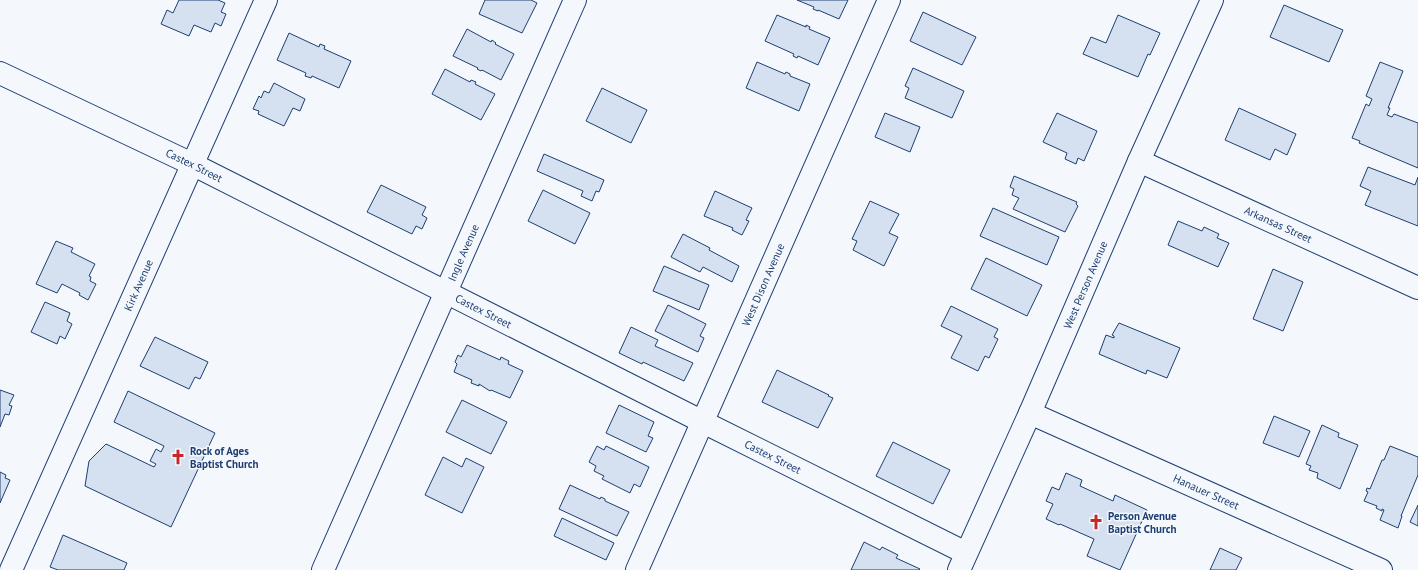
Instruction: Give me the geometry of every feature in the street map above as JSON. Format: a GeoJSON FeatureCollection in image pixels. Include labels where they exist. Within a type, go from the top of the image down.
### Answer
{"type":"FeatureCollection","features":[{"type":"Feature","properties":{"kind":"street","name":"Kirk Avenue"},"geometry":{"type":"LineString","coordinates":[[11,570],[266,0]]}},
{"type":"Feature","properties":{"kind":"street","name":"Ingle Avenue"},"geometry":{"type":"LineString","coordinates":[[323,570],[574,0]]}},
{"type":"Feature","properties":{"kind":"street","name":"West Dison Avenue"},"geometry":{"type":"LineString","coordinates":[[637,570],[889,0]]}},
{"type":"Feature","properties":{"kind":"street","name":"West Person Avenue"},"geometry":{"type":"LineString","coordinates":[[962,561],[1030,413],[1139,161],[1212,0]]}},
{"type":"Feature","properties":{"kind":"street","name":"Castex Street"},"geometry":{"type":"LineString","coordinates":[[0,73],[192,164],[702,422],[962,561]]}},
{"type":"Feature","properties":{"kind":"street","name":"Arkansas Street"},"geometry":{"type":"LineString","coordinates":[[1139,161],[1418,288]]}},
{"type":"Feature","properties":{"kind":"street","name":"Hanauer Street"},"geometry":{"type":"LineString","coordinates":[[1030,413],[1381,570]]}},
{"type":"Feature","properties":{"kind":"building"},"geometry":{"type":"Polygon","coordinates":[[[179,0],[218,0],[225,3],[221,12],[226,14],[221,26],[215,23],[211,32],[194,25],[189,36],[161,24],[167,10],[173,13],[179,0]]]}},
{"type":"Feature","properties":{"kind":"building"},"geometry":{"type":"Polygon","coordinates":[[[485,0],[531,0],[537,3],[522,33],[479,14],[485,0]]]}},
{"type":"Feature","properties":{"kind":"building"},"geometry":{"type":"Polygon","coordinates":[[[797,0],[848,0],[839,19],[813,9],[814,7],[797,0]]]}},
{"type":"Feature","properties":{"kind":"building"},"geometry":{"type":"Polygon","coordinates":[[[1284,5],[1343,30],[1329,62],[1270,37],[1284,5]]]}},
{"type":"Feature","properties":{"kind":"building"},"geometry":{"type":"Polygon","coordinates":[[[923,12],[976,37],[962,65],[910,41],[923,12]]]}},
{"type":"Feature","properties":{"kind":"building"},"geometry":{"type":"Polygon","coordinates":[[[777,15],[806,27],[806,25],[810,27],[809,29],[830,38],[818,65],[798,56],[797,58],[793,56],[794,54],[765,41],[777,15]]]}},
{"type":"Feature","properties":{"kind":"building"},"geometry":{"type":"Polygon","coordinates":[[[1118,15],[1160,33],[1150,55],[1148,54],[1138,77],[1083,54],[1091,37],[1106,43],[1118,15]]]}},
{"type":"Feature","properties":{"kind":"building"},"geometry":{"type":"Polygon","coordinates":[[[467,29],[491,42],[492,40],[496,43],[495,44],[514,54],[501,80],[453,56],[467,29]]]}},
{"type":"Feature","properties":{"kind":"building"},"geometry":{"type":"Polygon","coordinates":[[[289,33],[319,47],[320,44],[325,46],[324,49],[351,61],[339,88],[312,76],[311,78],[305,76],[306,73],[277,60],[289,33]]]}},
{"type":"Feature","properties":{"kind":"building"},"geometry":{"type":"Polygon","coordinates":[[[757,62],[785,74],[786,72],[790,74],[790,76],[810,84],[799,111],[746,88],[757,62]]]}},
{"type":"Feature","properties":{"kind":"building"},"geometry":{"type":"Polygon","coordinates":[[[1380,62],[1403,71],[1388,108],[1390,108],[1387,115],[1392,117],[1394,114],[1418,123],[1418,168],[1359,143],[1360,141],[1352,138],[1366,104],[1369,106],[1372,99],[1366,96],[1380,62]]]}},
{"type":"Feature","properties":{"kind":"building"},"geometry":{"type":"Polygon","coordinates":[[[913,68],[964,91],[952,118],[905,98],[909,88],[905,86],[913,68]]]}},
{"type":"Feature","properties":{"kind":"building"},"geometry":{"type":"Polygon","coordinates":[[[445,69],[470,82],[471,80],[476,82],[475,84],[495,94],[481,120],[432,94],[445,69]]]}},
{"type":"Feature","properties":{"kind":"building"},"geometry":{"type":"Polygon","coordinates":[[[274,83],[305,99],[300,111],[293,108],[284,126],[258,114],[259,111],[253,109],[259,96],[261,98],[264,91],[269,93],[274,83]]]}},
{"type":"Feature","properties":{"kind":"building"},"geometry":{"type":"Polygon","coordinates":[[[602,88],[647,110],[631,143],[586,121],[602,88]]]}},
{"type":"Feature","properties":{"kind":"building"},"geometry":{"type":"Polygon","coordinates":[[[1239,108],[1296,134],[1287,155],[1275,149],[1270,160],[1225,140],[1239,108]]]}},
{"type":"Feature","properties":{"kind":"building"},"geometry":{"type":"Polygon","coordinates":[[[885,113],[920,127],[910,152],[875,137],[885,113]]]}},
{"type":"Feature","properties":{"kind":"building"},"geometry":{"type":"Polygon","coordinates":[[[1057,113],[1097,131],[1084,161],[1078,158],[1076,164],[1065,159],[1067,153],[1043,142],[1057,113]]]}},
{"type":"Feature","properties":{"kind":"building"},"geometry":{"type":"Polygon","coordinates":[[[544,154],[604,180],[599,192],[596,191],[592,201],[581,196],[583,191],[537,171],[544,154]]]}},
{"type":"Feature","properties":{"kind":"building"},"geometry":{"type":"Polygon","coordinates":[[[1368,167],[1415,185],[1418,177],[1418,226],[1365,205],[1371,191],[1360,186],[1368,167]]]}},
{"type":"Feature","properties":{"kind":"building"},"geometry":{"type":"Polygon","coordinates":[[[1014,176],[1077,202],[1076,204],[1078,206],[1065,232],[1013,209],[1019,198],[1012,195],[1014,189],[1010,187],[1014,176]]]}},
{"type":"Feature","properties":{"kind":"building"},"geometry":{"type":"Polygon","coordinates":[[[381,185],[426,207],[422,215],[427,218],[422,229],[416,226],[412,234],[367,212],[381,185]]]}},
{"type":"Feature","properties":{"kind":"building"},"geometry":{"type":"Polygon","coordinates":[[[543,190],[590,213],[575,244],[528,221],[543,190]]]}},
{"type":"Feature","properties":{"kind":"building"},"geometry":{"type":"Polygon","coordinates":[[[715,191],[752,208],[746,220],[749,221],[742,235],[732,230],[733,228],[704,216],[715,191]]]}},
{"type":"Feature","properties":{"kind":"building"},"geometry":{"type":"Polygon","coordinates":[[[870,201],[899,214],[889,233],[898,237],[884,266],[853,250],[857,241],[852,239],[870,201]]]}},
{"type":"Feature","properties":{"kind":"building"},"geometry":{"type":"Polygon","coordinates":[[[993,208],[1059,237],[1047,265],[980,236],[993,208]]]}},
{"type":"Feature","properties":{"kind":"building"},"geometry":{"type":"Polygon","coordinates":[[[1178,221],[1202,231],[1204,227],[1219,234],[1217,238],[1229,243],[1218,267],[1168,245],[1178,221]]]}},
{"type":"Feature","properties":{"kind":"building"},"geometry":{"type":"Polygon","coordinates":[[[683,234],[710,248],[709,250],[739,266],[732,282],[703,267],[700,272],[671,257],[683,234]]]}},
{"type":"Feature","properties":{"kind":"building"},"geometry":{"type":"Polygon","coordinates":[[[56,241],[73,248],[71,252],[95,264],[89,276],[91,277],[90,281],[96,284],[88,300],[79,295],[80,293],[62,284],[57,293],[36,284],[56,241]]]}},
{"type":"Feature","properties":{"kind":"building"},"geometry":{"type":"Polygon","coordinates":[[[986,258],[1042,285],[1027,316],[971,289],[986,258]]]}},
{"type":"Feature","properties":{"kind":"building"},"geometry":{"type":"Polygon","coordinates":[[[664,266],[709,285],[699,310],[653,291],[664,266]]]}},
{"type":"Feature","properties":{"kind":"building"},"geometry":{"type":"Polygon","coordinates":[[[1273,269],[1303,282],[1283,331],[1253,319],[1273,269]]]}},
{"type":"Feature","properties":{"kind":"building"},"geometry":{"type":"Polygon","coordinates":[[[45,302],[70,313],[67,321],[72,324],[65,339],[60,336],[57,344],[31,332],[45,302]]]}},
{"type":"Feature","properties":{"kind":"building"},"geometry":{"type":"Polygon","coordinates":[[[668,305],[706,324],[700,336],[704,338],[698,352],[655,331],[668,305]]]}},
{"type":"Feature","properties":{"kind":"building"},"geometry":{"type":"Polygon","coordinates":[[[951,306],[998,329],[994,337],[998,339],[989,358],[985,356],[978,371],[951,358],[962,336],[941,326],[951,306]]]}},
{"type":"Feature","properties":{"kind":"building"},"geometry":{"type":"Polygon","coordinates":[[[1119,323],[1180,348],[1167,378],[1147,370],[1146,374],[1099,354],[1106,335],[1114,338],[1112,335],[1119,323]]]}},
{"type":"Feature","properties":{"kind":"building"},"geometry":{"type":"Polygon","coordinates":[[[631,327],[658,340],[655,346],[693,363],[684,381],[643,362],[642,364],[619,353],[631,327]]]}},
{"type":"Feature","properties":{"kind":"building"},"geometry":{"type":"Polygon","coordinates":[[[155,337],[208,362],[200,379],[195,377],[189,389],[140,366],[155,337]]]}},
{"type":"Feature","properties":{"kind":"building"},"geometry":{"type":"Polygon","coordinates":[[[467,345],[500,360],[501,357],[509,361],[508,364],[523,371],[510,398],[491,390],[490,391],[479,384],[479,386],[471,383],[472,380],[454,372],[457,364],[455,362],[458,355],[461,357],[467,345]]]}},
{"type":"Feature","properties":{"kind":"building"},"geometry":{"type":"Polygon","coordinates":[[[777,370],[833,398],[818,428],[762,402],[777,370]]]}},
{"type":"Feature","properties":{"kind":"building"},"geometry":{"type":"Polygon","coordinates":[[[0,390],[14,395],[9,405],[12,406],[9,415],[5,414],[0,427],[0,390]]]}},
{"type":"Feature","properties":{"kind":"building","name":"Rock of Ages Baptist Church"},"geometry":{"type":"Polygon","coordinates":[[[128,391],[215,433],[171,527],[85,486],[89,461],[106,444],[154,467],[156,464],[150,461],[156,449],[161,452],[164,446],[114,422],[128,391]]]}},
{"type":"Feature","properties":{"kind":"building"},"geometry":{"type":"Polygon","coordinates":[[[462,400],[507,422],[491,454],[446,432],[462,400]]]}},
{"type":"Feature","properties":{"kind":"building"},"geometry":{"type":"Polygon","coordinates":[[[619,405],[654,422],[648,436],[653,438],[646,452],[606,433],[619,405]]]}},
{"type":"Feature","properties":{"kind":"building"},"geometry":{"type":"Polygon","coordinates":[[[1274,416],[1310,431],[1299,457],[1263,443],[1274,416]]]}},
{"type":"Feature","properties":{"kind":"building"},"geometry":{"type":"Polygon","coordinates":[[[1322,425],[1339,433],[1338,437],[1358,445],[1340,489],[1317,478],[1318,473],[1309,470],[1311,466],[1306,464],[1322,425]]]}},
{"type":"Feature","properties":{"kind":"building"},"geometry":{"type":"Polygon","coordinates":[[[893,442],[950,470],[933,504],[876,476],[893,442]]]}},
{"type":"Feature","properties":{"kind":"building"},"geometry":{"type":"Polygon","coordinates":[[[597,446],[604,450],[606,446],[649,467],[640,487],[634,484],[630,493],[602,479],[604,476],[594,471],[596,466],[589,462],[597,446]]]}},
{"type":"Feature","properties":{"kind":"building"},"geometry":{"type":"Polygon","coordinates":[[[1390,446],[1418,457],[1418,475],[1401,516],[1398,528],[1380,520],[1384,510],[1382,509],[1382,511],[1376,508],[1377,506],[1364,501],[1368,492],[1366,491],[1367,488],[1370,489],[1382,460],[1384,460],[1390,446]]]}},
{"type":"Feature","properties":{"kind":"building"},"geometry":{"type":"Polygon","coordinates":[[[443,457],[462,467],[466,458],[484,467],[462,513],[425,495],[443,457]]]}},
{"type":"Feature","properties":{"kind":"building"},"geometry":{"type":"Polygon","coordinates":[[[0,472],[6,475],[5,478],[10,480],[0,503],[0,472]]]}},
{"type":"Feature","properties":{"kind":"building","name":"Person Avenue Baptist Church"},"geometry":{"type":"Polygon","coordinates":[[[1066,473],[1082,480],[1080,486],[1113,501],[1115,495],[1147,510],[1120,570],[1087,556],[1094,539],[1046,519],[1053,504],[1046,501],[1052,487],[1059,490],[1066,473]]]}},
{"type":"Feature","properties":{"kind":"building"},"geometry":{"type":"Polygon","coordinates":[[[570,485],[600,499],[601,497],[605,499],[605,501],[629,512],[617,536],[559,509],[570,485]]]}},
{"type":"Feature","properties":{"kind":"building"},"geometry":{"type":"Polygon","coordinates":[[[1418,505],[1418,526],[1410,522],[1418,505]]]}},
{"type":"Feature","properties":{"kind":"building"},"geometry":{"type":"Polygon","coordinates":[[[562,518],[614,543],[606,560],[554,536],[562,518]]]}},
{"type":"Feature","properties":{"kind":"building"},"geometry":{"type":"Polygon","coordinates":[[[63,535],[127,563],[124,570],[58,570],[50,567],[63,535]]]}},
{"type":"Feature","properties":{"kind":"building"},"geometry":{"type":"Polygon","coordinates":[[[864,542],[880,550],[882,547],[898,555],[896,558],[920,569],[851,570],[864,542]]]}},
{"type":"Feature","properties":{"kind":"building"},"geometry":{"type":"Polygon","coordinates":[[[1220,548],[1242,558],[1236,570],[1210,570],[1220,548]]]}},
{"type":"Feature","properties":{"kind":"place","name":"Rock of Ages Baptist Church"},"geometry":{"type":"Point","coordinates":[178,457]}},
{"type":"Feature","properties":{"kind":"place","name":"Person Avenue Baptist Church"},"geometry":{"type":"Point","coordinates":[1096,522]}}]}
